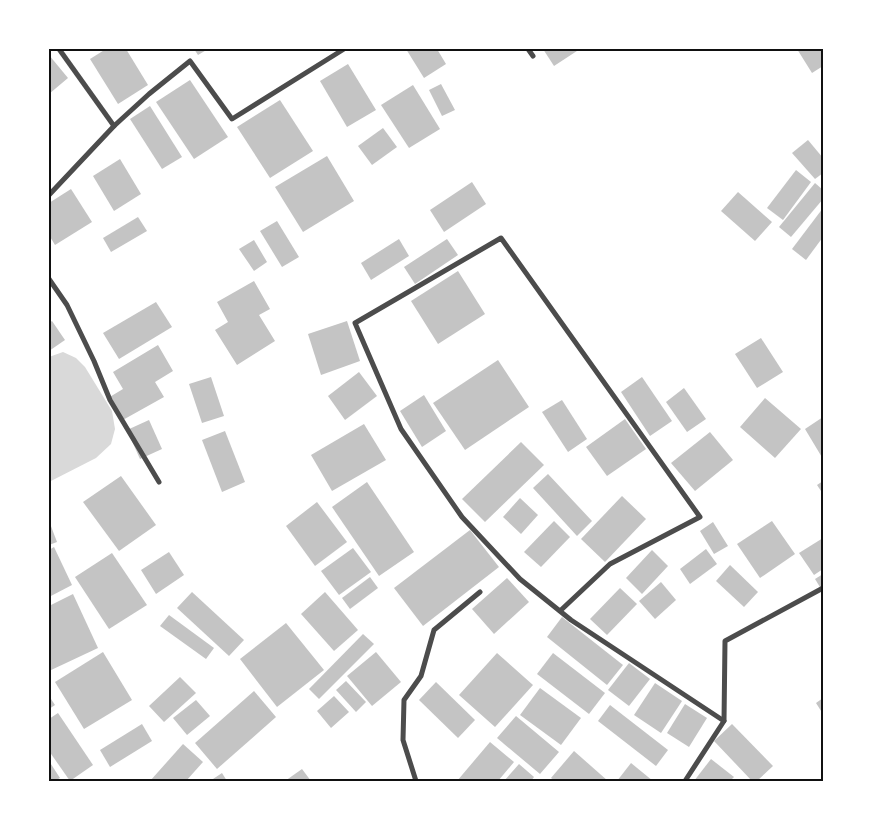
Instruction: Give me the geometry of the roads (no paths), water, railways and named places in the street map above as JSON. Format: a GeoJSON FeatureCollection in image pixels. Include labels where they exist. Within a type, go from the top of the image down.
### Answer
{"type":"FeatureCollection","features":[{"type":"Feature","properties":{"kind":"street"},"geometry":{"type":"LineString","coordinates":[[59,49],[114,126]]}},
{"type":"Feature","properties":{"kind":"street"},"geometry":{"type":"LineString","coordinates":[[49,195],[114,126],[149,94],[190,61],[232,119],[344,49]]}},
{"type":"Feature","properties":{"kind":"street"},"geometry":{"type":"LineString","coordinates":[[528,49],[533,56]]}},
{"type":"Feature","properties":{"kind":"street"},"geometry":{"type":"LineString","coordinates":[[560,611],[610,564],[700,517],[502,238],[355,323],[401,429],[462,517],[520,579],[560,611],[724,721]]}},
{"type":"Feature","properties":{"kind":"street"},"geometry":{"type":"LineString","coordinates":[[49,278],[67,305],[94,361],[110,400],[159,482]]}},
{"type":"Feature","properties":{"kind":"street"},"geometry":{"type":"LineString","coordinates":[[685,781],[724,721],[725,641],[823,588]]}},
{"type":"Feature","properties":{"kind":"street"},"geometry":{"type":"LineString","coordinates":[[416,781],[403,740],[404,700],[420,676],[434,630],[480,592]]}}]}
